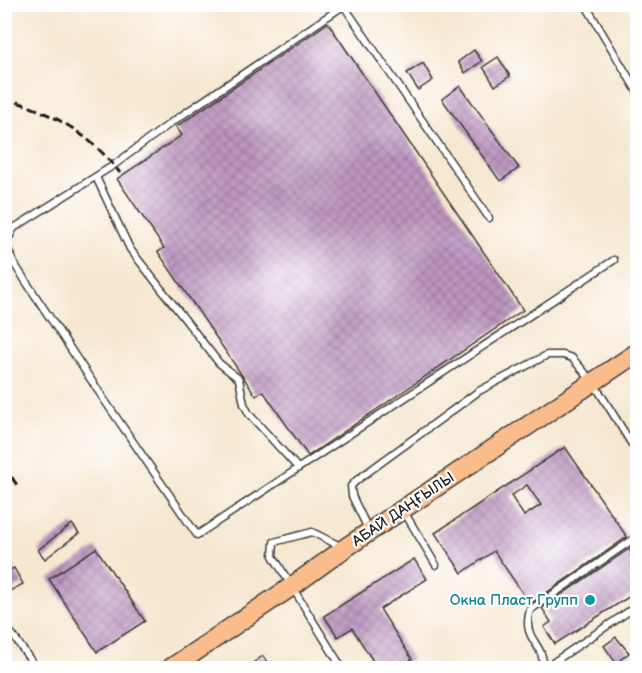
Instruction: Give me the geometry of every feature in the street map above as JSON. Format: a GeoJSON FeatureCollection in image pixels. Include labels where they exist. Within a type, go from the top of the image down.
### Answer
{"type":"FeatureCollection","features":[{"type":"Feature","properties":{"kind":"main road","name":"АБАЙ ДАҢҒЫЛЫ"},"geometry":{"type":"LineString","coordinates":[[171,669],[345,548],[638,352]]}},
{"type":"Feature","properties":{"kind":"lane"},"geometry":{"type":"LineString","coordinates":[[585,4],[638,93]]}},
{"type":"Feature","properties":{"kind":"lane"},"geometry":{"type":"LineString","coordinates":[[489,218],[345,5],[172,122],[96,177],[14,228],[6,243],[13,262],[197,535],[614,260]]}},
{"type":"Feature","properties":{"kind":"lane"},"geometry":{"type":"LineString","coordinates":[[96,177],[130,249],[219,363],[239,379],[244,404],[249,414],[298,468]]}},
{"type":"Feature","properties":{"kind":"lane"},"geometry":{"type":"LineString","coordinates":[[370,532],[352,496],[351,486],[479,391],[547,355],[563,355],[572,358],[593,382],[638,454]]}},
{"type":"Feature","properties":{"kind":"lane"},"geometry":{"type":"LineString","coordinates":[[403,509],[435,565]]}},
{"type":"Feature","properties":{"kind":"lane"},"geometry":{"type":"LineString","coordinates":[[342,669],[273,556],[274,542],[312,532],[345,548]]}},
{"type":"Feature","properties":{"kind":"lane"},"geometry":{"type":"LineString","coordinates":[[638,536],[530,610],[526,621],[528,633],[542,654],[544,669],[638,605]]}},
{"type":"Feature","properties":{"kind":"lane"},"geometry":{"type":"LineString","coordinates":[[4,630],[12,634],[36,669]]}},
{"type":"Feature","properties":{"kind":"building"},"geometry":{"type":"Polygon","coordinates":[[[328,23],[523,310],[308,456],[263,391],[256,396],[158,252],[164,248],[117,179],[182,135],[176,127],[328,23]]]}},
{"type":"Feature","properties":{"kind":"building"},"geometry":{"type":"Polygon","coordinates":[[[474,50],[482,61],[465,73],[458,62],[474,50]]]}},
{"type":"Feature","properties":{"kind":"building"},"geometry":{"type":"Polygon","coordinates":[[[498,57],[510,76],[495,86],[483,67],[498,57]]]}},
{"type":"Feature","properties":{"kind":"building"},"geometry":{"type":"Polygon","coordinates":[[[423,63],[433,80],[418,90],[407,73],[423,63]]]}},
{"type":"Feature","properties":{"kind":"building"},"geometry":{"type":"Polygon","coordinates":[[[460,86],[519,168],[500,181],[442,99],[460,86]]]}},
{"type":"Feature","properties":{"kind":"building"},"geometry":{"type":"Polygon","coordinates":[[[565,447],[627,537],[530,604],[494,551],[462,573],[435,533],[565,447]],[[527,485],[511,496],[524,516],[541,505],[527,485]]]}},
{"type":"Feature","properties":{"kind":"building"},"geometry":{"type":"Polygon","coordinates":[[[72,524],[79,533],[45,559],[38,550],[72,524]]]}},
{"type":"Feature","properties":{"kind":"building"},"geometry":{"type":"Polygon","coordinates":[[[96,548],[145,621],[97,652],[49,579],[96,548]]]}},
{"type":"Feature","properties":{"kind":"building","name":"Окна Пласт Групп"},"geometry":{"type":"Polygon","coordinates":[[[629,549],[638,562],[638,591],[555,644],[544,627],[551,622],[542,608],[629,549]]]}},
{"type":"Feature","properties":{"kind":"building"},"geometry":{"type":"Polygon","coordinates":[[[414,559],[427,579],[380,609],[412,659],[397,669],[378,669],[352,628],[338,637],[324,616],[414,559]]]}},
{"type":"Feature","properties":{"kind":"building"},"geometry":{"type":"Polygon","coordinates":[[[14,568],[23,584],[4,594],[4,573],[14,568]]]}},
{"type":"Feature","properties":{"kind":"building"},"geometry":{"type":"Polygon","coordinates":[[[616,637],[629,653],[616,663],[604,646],[616,637]]]}},
{"type":"Feature","properties":{"kind":"building"},"geometry":{"type":"Polygon","coordinates":[[[263,656],[271,669],[244,669],[263,656]]]}},
{"type":"Feature","properties":{"kind":"railway"},"geometry":{"type":"LineString","coordinates":[[4,98],[54,117],[82,135],[96,146],[120,173]]}},
{"type":"Feature","properties":{"kind":"railway"},"geometry":{"type":"LineString","coordinates":[[4,466],[19,488]]}},
{"type":"Feature","properties":{"kind":"place","name":"Окна Пласт Групп"},"geometry":{"type":"Point","coordinates":[590,600]}}]}
